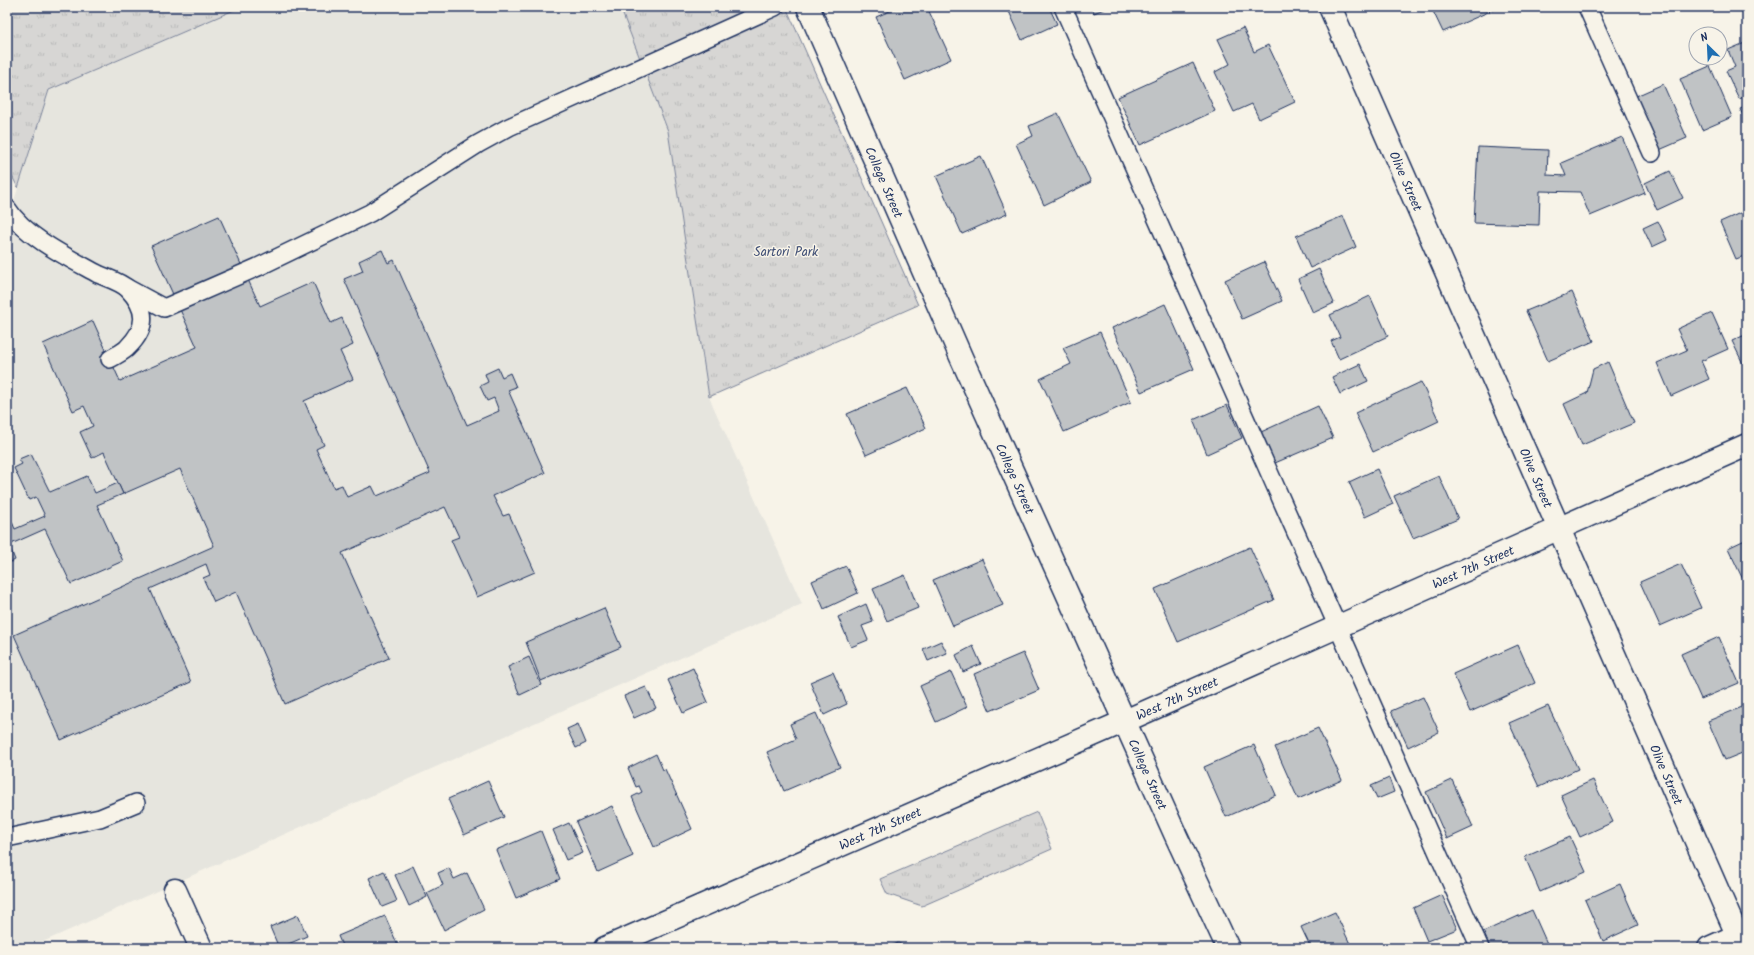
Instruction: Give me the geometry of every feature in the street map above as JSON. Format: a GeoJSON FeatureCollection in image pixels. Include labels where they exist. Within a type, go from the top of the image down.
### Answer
{"type":"FeatureCollection","features":[{"type":"Feature","properties":{"kind":"street","name":"College Street"},"geometry":{"type":"LineString","coordinates":[[808,7],[934,296],[1228,948]]}},
{"type":"Feature","properties":{"kind":"street","name":"Olive Street"},"geometry":{"type":"LineString","coordinates":[[1330,7],[1559,528],[1742,938]]}},
{"type":"Feature","properties":{"kind":"street","name":"West 7th Street"},"geometry":{"type":"LineString","coordinates":[[604,948],[1125,721],[1747,446]]}},
{"type":"Feature","properties":{"kind":"street"},"geometry":{"type":"LineString","coordinates":[[175,890],[201,948]]}},
{"type":"Feature","properties":{"kind":"street"},"geometry":{"type":"LineString","coordinates":[[1709,948],[1742,938]]}},
{"type":"Feature","properties":{"kind":"lane"},"geometry":{"type":"LineString","coordinates":[[7,208],[11,215],[35,236],[63,254],[164,308],[258,267],[370,213],[478,144],[509,127],[775,7]]}},
{"type":"Feature","properties":{"kind":"lane"},"geometry":{"type":"LineString","coordinates":[[1063,7],[1480,948]]}},
{"type":"Feature","properties":{"kind":"lane"},"geometry":{"type":"LineString","coordinates":[[1587,7],[1652,153]]}},
{"type":"Feature","properties":{"kind":"lane"},"geometry":{"type":"LineString","coordinates":[[110,359],[128,348],[142,329],[142,308],[127,288]]}},
{"type":"Feature","properties":{"kind":"lane"},"geometry":{"type":"LineString","coordinates":[[7,838],[100,818],[136,803]]}},
{"type":"Feature","properties":{"kind":"shaded area"},"geometry":{"type":"Polygon","coordinates":[[[241,7],[620,7],[668,131],[709,397],[802,604],[29,948],[7,948],[7,223],[49,90],[241,7]]]}},
{"type":"Feature","properties":{"kind":"green space"},"geometry":{"type":"Polygon","coordinates":[[[7,7],[241,7],[49,90],[18,188],[7,166],[7,7]]]}},
{"type":"Feature","properties":{"kind":"green space","name":"Sartori Park"},"geometry":{"type":"Polygon","coordinates":[[[620,7],[786,7],[918,305],[709,397],[668,131],[620,7]]]}},
{"type":"Feature","properties":{"kind":"green space"},"geometry":{"type":"Polygon","coordinates":[[[1037,812],[1052,849],[922,906],[887,894],[880,879],[1037,812]]]}},
{"type":"Feature","properties":{"kind":"building"},"geometry":{"type":"Polygon","coordinates":[[[899,7],[927,7],[951,59],[905,80],[876,17],[899,7]]]}},
{"type":"Feature","properties":{"kind":"building"},"geometry":{"type":"Polygon","coordinates":[[[1007,7],[1049,7],[1057,24],[1022,40],[1007,7]]]}},
{"type":"Feature","properties":{"kind":"building"},"geometry":{"type":"Polygon","coordinates":[[[1092,7],[1109,7],[1094,13],[1092,7]]]}},
{"type":"Feature","properties":{"kind":"building"},"geometry":{"type":"Polygon","coordinates":[[[1431,7],[1495,7],[1495,9],[1443,32],[1431,7]]]}},
{"type":"Feature","properties":{"kind":"building"},"geometry":{"type":"Polygon","coordinates":[[[1243,28],[1254,52],[1268,45],[1295,102],[1259,119],[1252,104],[1234,112],[1215,72],[1230,64],[1218,39],[1243,28]]]}},
{"type":"Feature","properties":{"kind":"building"},"geometry":{"type":"Polygon","coordinates":[[[1747,42],[1747,96],[1739,99],[1726,71],[1735,67],[1728,50],[1747,42]]]}},
{"type":"Feature","properties":{"kind":"building"},"geometry":{"type":"Polygon","coordinates":[[[1193,63],[1215,111],[1140,145],[1118,97],[1193,63]]]}},
{"type":"Feature","properties":{"kind":"building"},"geometry":{"type":"Polygon","coordinates":[[[1710,66],[1732,117],[1702,130],[1680,79],[1710,66]]]}},
{"type":"Feature","properties":{"kind":"building"},"geometry":{"type":"Polygon","coordinates":[[[1663,84],[1687,138],[1657,151],[1634,97],[1663,84]]]}},
{"type":"Feature","properties":{"kind":"building"},"geometry":{"type":"Polygon","coordinates":[[[1747,106],[1747,125],[1740,109],[1747,106]]]}},
{"type":"Feature","properties":{"kind":"building"},"geometry":{"type":"Polygon","coordinates":[[[1058,113],[1091,182],[1044,205],[1016,144],[1033,136],[1029,126],[1058,113]]]}},
{"type":"Feature","properties":{"kind":"building"},"geometry":{"type":"Polygon","coordinates":[[[1622,137],[1645,193],[1590,216],[1580,192],[1540,191],[1539,225],[1474,223],[1478,147],[1548,150],[1547,175],[1566,176],[1561,163],[1622,137]]]}},
{"type":"Feature","properties":{"kind":"building"},"geometry":{"type":"Polygon","coordinates":[[[981,156],[1007,214],[962,234],[936,176],[981,156]]]}},
{"type":"Feature","properties":{"kind":"building"},"geometry":{"type":"Polygon","coordinates":[[[1670,171],[1683,198],[1657,210],[1645,183],[1670,171]]]}},
{"type":"Feature","properties":{"kind":"building"},"geometry":{"type":"Polygon","coordinates":[[[1747,210],[1747,255],[1736,259],[1720,222],[1747,210]]]}},
{"type":"Feature","properties":{"kind":"building"},"geometry":{"type":"Polygon","coordinates":[[[219,216],[260,306],[313,282],[331,323],[342,318],[353,345],[340,351],[353,379],[304,401],[324,445],[316,449],[334,488],[342,485],[347,497],[372,486],[377,496],[430,473],[344,279],[363,271],[359,261],[382,250],[388,263],[394,260],[467,425],[499,411],[494,398],[487,401],[480,386],[488,382],[485,374],[498,368],[502,377],[510,373],[516,387],[508,390],[545,473],[493,496],[503,516],[509,514],[535,572],[477,597],[451,540],[459,537],[445,507],[342,553],[389,658],[285,704],[236,592],[214,602],[203,578],[210,575],[206,564],[150,589],[191,682],[61,740],[14,635],[214,546],[180,469],[123,494],[104,452],[92,458],[80,432],[93,426],[84,406],[73,411],[43,344],[93,321],[120,381],[197,347],[151,246],[219,216]]]}},
{"type":"Feature","properties":{"kind":"building"},"geometry":{"type":"Polygon","coordinates":[[[1343,216],[1356,247],[1310,268],[1296,236],[1343,216]]]}},
{"type":"Feature","properties":{"kind":"building"},"geometry":{"type":"Polygon","coordinates":[[[1658,221],[1667,240],[1652,247],[1643,228],[1658,221]]]}},
{"type":"Feature","properties":{"kind":"building"},"geometry":{"type":"Polygon","coordinates":[[[1264,262],[1282,301],[1242,319],[1225,280],[1264,262]]]}},
{"type":"Feature","properties":{"kind":"building"},"geometry":{"type":"Polygon","coordinates":[[[1319,269],[1334,303],[1313,313],[1298,279],[1319,269]]]}},
{"type":"Feature","properties":{"kind":"building"},"geometry":{"type":"Polygon","coordinates":[[[1572,292],[1594,341],[1548,361],[1526,311],[1572,292]]]}},
{"type":"Feature","properties":{"kind":"building"},"geometry":{"type":"Polygon","coordinates":[[[1370,296],[1388,336],[1339,359],[1331,341],[1340,337],[1330,315],[1370,296]]]}},
{"type":"Feature","properties":{"kind":"building"},"geometry":{"type":"Polygon","coordinates":[[[1165,304],[1194,369],[1141,392],[1112,328],[1165,304]]]}},
{"type":"Feature","properties":{"kind":"building"},"geometry":{"type":"Polygon","coordinates":[[[1712,313],[1728,349],[1701,361],[1709,379],[1671,396],[1657,363],[1687,350],[1677,329],[1712,313]]]}},
{"type":"Feature","properties":{"kind":"building"},"geometry":{"type":"Polygon","coordinates":[[[1100,332],[1131,402],[1064,432],[1040,379],[1071,364],[1063,348],[1100,332]]]}},
{"type":"Feature","properties":{"kind":"building"},"geometry":{"type":"Polygon","coordinates":[[[1747,334],[1747,372],[1732,341],[1747,334]]]}},
{"type":"Feature","properties":{"kind":"building"},"geometry":{"type":"Polygon","coordinates":[[[1608,362],[1634,423],[1582,445],[1564,404],[1587,393],[1593,369],[1608,362]]]}},
{"type":"Feature","properties":{"kind":"building"},"geometry":{"type":"Polygon","coordinates":[[[1360,364],[1368,381],[1340,394],[1332,377],[1360,364]]]}},
{"type":"Feature","properties":{"kind":"building"},"geometry":{"type":"Polygon","coordinates":[[[1421,382],[1439,421],[1373,452],[1355,413],[1421,382]]]}},
{"type":"Feature","properties":{"kind":"building"},"geometry":{"type":"Polygon","coordinates":[[[907,388],[926,428],[866,455],[847,414],[907,388]]]}},
{"type":"Feature","properties":{"kind":"building"},"geometry":{"type":"Polygon","coordinates":[[[1227,405],[1242,438],[1207,454],[1193,420],[1227,405]]]}},
{"type":"Feature","properties":{"kind":"building"},"geometry":{"type":"Polygon","coordinates":[[[1318,406],[1333,438],[1275,463],[1261,432],[1318,406]]]}},
{"type":"Feature","properties":{"kind":"building"},"geometry":{"type":"Polygon","coordinates":[[[31,454],[50,492],[87,476],[95,493],[118,483],[123,494],[97,505],[123,561],[71,584],[45,529],[9,545],[15,560],[7,564],[7,510],[15,529],[45,516],[36,497],[29,500],[14,468],[22,464],[19,459],[31,454]]]}},
{"type":"Feature","properties":{"kind":"building"},"geometry":{"type":"Polygon","coordinates":[[[1377,469],[1393,504],[1365,517],[1349,482],[1377,469]]]}},
{"type":"Feature","properties":{"kind":"building"},"geometry":{"type":"Polygon","coordinates":[[[1439,476],[1458,519],[1413,538],[1394,496],[1439,476]]]}},
{"type":"Feature","properties":{"kind":"building"},"geometry":{"type":"Polygon","coordinates":[[[1747,539],[1747,588],[1728,548],[1747,539]]]}},
{"type":"Feature","properties":{"kind":"building"},"geometry":{"type":"Polygon","coordinates":[[[1250,547],[1274,600],[1178,642],[1155,589],[1250,547]]]}},
{"type":"Feature","properties":{"kind":"building"},"geometry":{"type":"Polygon","coordinates":[[[982,559],[1003,605],[953,626],[933,580],[982,559]]]}},
{"type":"Feature","properties":{"kind":"building"},"geometry":{"type":"Polygon","coordinates":[[[1681,564],[1701,608],[1660,626],[1640,582],[1681,564]]]}},
{"type":"Feature","properties":{"kind":"building"},"geometry":{"type":"Polygon","coordinates":[[[846,566],[858,593],[824,609],[812,581],[846,566]]]}},
{"type":"Feature","properties":{"kind":"building"},"geometry":{"type":"Polygon","coordinates":[[[905,575],[918,608],[887,621],[873,589],[905,575]]]}},
{"type":"Feature","properties":{"kind":"building"},"geometry":{"type":"Polygon","coordinates":[[[866,604],[873,622],[862,626],[868,640],[851,647],[838,617],[866,604]]]}},
{"type":"Feature","properties":{"kind":"building"},"geometry":{"type":"Polygon","coordinates":[[[604,608],[621,647],[541,681],[526,642],[604,608]]]}},
{"type":"Feature","properties":{"kind":"building"},"geometry":{"type":"Polygon","coordinates":[[[1719,637],[1739,683],[1701,699],[1681,654],[1719,637]]]}},
{"type":"Feature","properties":{"kind":"building"},"geometry":{"type":"Polygon","coordinates":[[[941,641],[947,653],[928,661],[923,649],[941,641]]]}},
{"type":"Feature","properties":{"kind":"building"},"geometry":{"type":"Polygon","coordinates":[[[1518,645],[1535,683],[1470,712],[1453,674],[1518,645]]]}},
{"type":"Feature","properties":{"kind":"building"},"geometry":{"type":"Polygon","coordinates":[[[973,646],[981,664],[963,672],[956,655],[973,646]]]}},
{"type":"Feature","properties":{"kind":"building"},"geometry":{"type":"Polygon","coordinates":[[[1023,653],[1039,690],[990,711],[974,674],[1023,653]]]}},
{"type":"Feature","properties":{"kind":"building"},"geometry":{"type":"Polygon","coordinates":[[[529,657],[541,685],[520,695],[508,667],[529,657]]]}},
{"type":"Feature","properties":{"kind":"building"},"geometry":{"type":"Polygon","coordinates":[[[693,668],[708,702],[683,713],[668,680],[693,668]]]}},
{"type":"Feature","properties":{"kind":"building"},"geometry":{"type":"Polygon","coordinates":[[[833,672],[847,704],[824,715],[810,682],[833,672]]]}},
{"type":"Feature","properties":{"kind":"building"},"geometry":{"type":"Polygon","coordinates":[[[951,672],[967,707],[936,722],[920,686],[951,672]]]}},
{"type":"Feature","properties":{"kind":"building"},"geometry":{"type":"Polygon","coordinates":[[[646,687],[656,708],[634,718],[624,696],[646,687]]]}},
{"type":"Feature","properties":{"kind":"building"},"geometry":{"type":"Polygon","coordinates":[[[1423,697],[1439,732],[1408,747],[1391,711],[1423,697]]]}},
{"type":"Feature","properties":{"kind":"building"},"geometry":{"type":"Polygon","coordinates":[[[1747,705],[1747,751],[1725,760],[1708,721],[1747,705]]]}},
{"type":"Feature","properties":{"kind":"building"},"geometry":{"type":"Polygon","coordinates":[[[1548,706],[1578,769],[1539,787],[1509,723],[1548,706]]]}},
{"type":"Feature","properties":{"kind":"building"},"geometry":{"type":"Polygon","coordinates":[[[816,713],[840,767],[784,791],[767,752],[796,739],[790,724],[816,713]]]}},
{"type":"Feature","properties":{"kind":"building"},"geometry":{"type":"Polygon","coordinates":[[[578,724],[586,743],[576,748],[567,729],[578,724]]]}},
{"type":"Feature","properties":{"kind":"building"},"geometry":{"type":"Polygon","coordinates":[[[1318,728],[1342,780],[1298,799],[1275,747],[1318,728]]]}},
{"type":"Feature","properties":{"kind":"building"},"geometry":{"type":"Polygon","coordinates":[[[1254,745],[1276,795],[1226,817],[1204,767],[1254,745]]]}},
{"type":"Feature","properties":{"kind":"building"},"geometry":{"type":"Polygon","coordinates":[[[656,754],[663,770],[665,769],[692,829],[654,847],[632,797],[642,792],[639,786],[636,787],[628,768],[656,754]]]}},
{"type":"Feature","properties":{"kind":"building"},"geometry":{"type":"Polygon","coordinates":[[[1389,778],[1394,792],[1377,799],[1371,786],[1389,778]]]}},
{"type":"Feature","properties":{"kind":"building"},"geometry":{"type":"Polygon","coordinates":[[[1452,780],[1473,827],[1447,839],[1426,792],[1452,780]]]}},
{"type":"Feature","properties":{"kind":"building"},"geometry":{"type":"Polygon","coordinates":[[[1593,780],[1613,822],[1580,837],[1561,795],[1593,780]]]}},
{"type":"Feature","properties":{"kind":"building"},"geometry":{"type":"Polygon","coordinates":[[[488,781],[504,817],[464,835],[448,799],[488,781]]]}},
{"type":"Feature","properties":{"kind":"building"},"geometry":{"type":"Polygon","coordinates":[[[612,806],[633,856],[598,872],[576,822],[612,806]]]}},
{"type":"Feature","properties":{"kind":"building"},"geometry":{"type":"Polygon","coordinates":[[[569,823],[583,853],[566,860],[553,830],[569,823]]]}},
{"type":"Feature","properties":{"kind":"building"},"geometry":{"type":"Polygon","coordinates":[[[1747,828],[1747,843],[1742,831],[1747,828]]]}},
{"type":"Feature","properties":{"kind":"building"},"geometry":{"type":"Polygon","coordinates":[[[541,831],[560,879],[516,898],[496,850],[541,831]]]}},
{"type":"Feature","properties":{"kind":"building"},"geometry":{"type":"Polygon","coordinates":[[[1570,837],[1586,872],[1540,892],[1525,857],[1570,837]]]}},
{"type":"Feature","properties":{"kind":"building"},"geometry":{"type":"Polygon","coordinates":[[[413,866],[427,897],[409,906],[395,875],[413,866]]]}},
{"type":"Feature","properties":{"kind":"building"},"geometry":{"type":"Polygon","coordinates":[[[449,868],[454,879],[467,873],[484,909],[444,930],[427,893],[443,885],[438,873],[449,868]]]}},
{"type":"Feature","properties":{"kind":"building"},"geometry":{"type":"Polygon","coordinates":[[[384,871],[397,901],[382,907],[369,878],[384,871]]]}},
{"type":"Feature","properties":{"kind":"building"},"geometry":{"type":"Polygon","coordinates":[[[1620,884],[1638,925],[1603,941],[1585,900],[1620,884]]]}},
{"type":"Feature","properties":{"kind":"building"},"geometry":{"type":"Polygon","coordinates":[[[1442,895],[1457,929],[1427,941],[1413,908],[1442,895]]]}},
{"type":"Feature","properties":{"kind":"building"},"geometry":{"type":"Polygon","coordinates":[[[1532,910],[1549,948],[1490,948],[1483,932],[1532,910]]]}},
{"type":"Feature","properties":{"kind":"building"},"geometry":{"type":"Polygon","coordinates":[[[1335,912],[1352,948],[1311,948],[1301,927],[1335,912]]]}},
{"type":"Feature","properties":{"kind":"building"},"geometry":{"type":"Polygon","coordinates":[[[298,915],[307,936],[279,948],[270,927],[298,915]]]}},
{"type":"Feature","properties":{"kind":"building"},"geometry":{"type":"Polygon","coordinates":[[[385,916],[399,948],[343,948],[338,936],[385,916]]]}},
{"type":"Feature","properties":{"kind":"building"},"geometry":{"type":"Polygon","coordinates":[[[898,943],[911,948],[885,948],[898,943]]]}},
{"type":"Feature","properties":{"kind":"building"},"geometry":{"type":"Polygon","coordinates":[[[312,945],[314,948],[304,948],[312,945]]]}}]}
